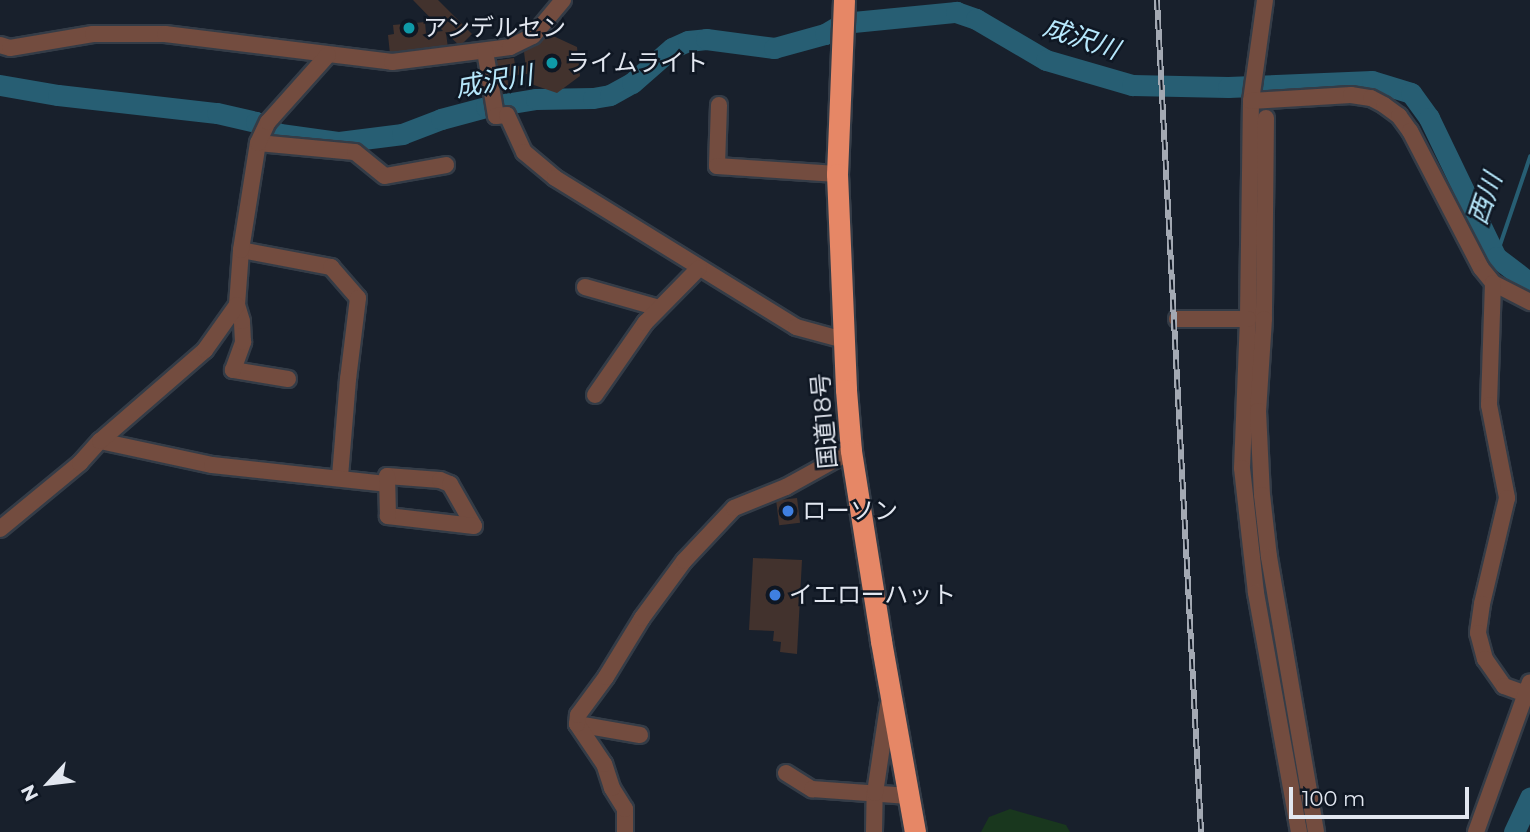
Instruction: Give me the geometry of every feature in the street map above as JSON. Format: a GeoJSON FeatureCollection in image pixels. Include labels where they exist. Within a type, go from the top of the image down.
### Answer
{"type":"FeatureCollection","features":[{"type":"Feature","properties":{"kind":"highway","name":"国道18号"},"geometry":{"type":"LineString","coordinates":[[844,5],[837,174],[851,452],[915,832]]}},
{"type":"Feature","properties":{"kind":"street"},"geometry":{"type":"LineString","coordinates":[[0,45],[10,48],[93,34],[165,34],[392,62],[510,47],[533,36],[563,0]]}},
{"type":"Feature","properties":{"kind":"street"},"geometry":{"type":"LineString","coordinates":[[1265,0],[1251,101],[1248,319],[1242,468],[1246,527],[1299,832]]}},
{"type":"Feature","properties":{"kind":"street"},"geometry":{"type":"LineString","coordinates":[[485,51],[496,116],[507,115],[524,152],[555,178],[796,327],[844,340]]}},
{"type":"Feature","properties":{"kind":"street"},"geometry":{"type":"LineString","coordinates":[[288,379],[233,370],[243,342],[242,321],[237,305],[241,250],[262,134],[328,55]]}},
{"type":"Feature","properties":{"kind":"street"},"geometry":{"type":"LineString","coordinates":[[1251,101],[1351,95],[1371,98],[1384,105],[1399,116],[1410,131],[1471,254],[1493,283],[1530,302]]}},
{"type":"Feature","properties":{"kind":"street"},"geometry":{"type":"LineString","coordinates":[[719,104],[717,166],[837,174]]}},
{"type":"Feature","properties":{"kind":"street"},"geometry":{"type":"LineString","coordinates":[[1266,118],[1264,319],[1258,411],[1262,495],[1269,557],[1316,832]]}},
{"type":"Feature","properties":{"kind":"street"},"geometry":{"type":"LineString","coordinates":[[262,134],[355,152],[385,176],[446,165]]}},
{"type":"Feature","properties":{"kind":"street"},"geometry":{"type":"LineString","coordinates":[[241,250],[331,267],[358,298],[340,477]]}},
{"type":"Feature","properties":{"kind":"street"},"geometry":{"type":"LineString","coordinates":[[595,395],[624,350],[659,308],[699,268]]}},
{"type":"Feature","properties":{"kind":"street"},"geometry":{"type":"LineString","coordinates":[[1476,832],[1528,688],[1504,686],[1485,659],[1478,633],[1482,604],[1507,498],[1489,405],[1493,283]]}},
{"type":"Feature","properties":{"kind":"street"},"geometry":{"type":"LineString","coordinates":[[585,287],[659,308]]}},
{"type":"Feature","properties":{"kind":"street"},"geometry":{"type":"LineString","coordinates":[[0,528],[80,463],[100,441],[205,350],[237,305]]}},
{"type":"Feature","properties":{"kind":"street"},"geometry":{"type":"LineString","coordinates":[[1177,319],[1248,319]]}},
{"type":"Feature","properties":{"kind":"street"},"geometry":{"type":"LineString","coordinates":[[100,441],[212,466],[340,477],[386,484]]}},
{"type":"Feature","properties":{"kind":"street"},"geometry":{"type":"LineString","coordinates":[[625,832],[625,809],[612,788],[604,764],[577,724],[578,715],[607,677],[642,618],[684,561],[734,508],[786,487],[851,452]]}},
{"type":"Feature","properties":{"kind":"street"},"geometry":{"type":"LineString","coordinates":[[387,476],[440,480],[450,484],[474,526],[388,516],[386,484],[387,476]]}},
{"type":"Feature","properties":{"kind":"street"},"geometry":{"type":"LineString","coordinates":[[874,832],[875,793],[890,693]]}},
{"type":"Feature","properties":{"kind":"street"},"geometry":{"type":"LineString","coordinates":[[577,724],[640,735]]}},
{"type":"Feature","properties":{"kind":"street"},"geometry":{"type":"LineString","coordinates":[[786,773],[812,789],[909,796]]}},
{"type":"Feature","properties":{"kind":"green space"},"geometry":{"type":"Polygon","coordinates":[[[1010,809],[1066,825],[1070,832],[981,832],[989,817],[1010,809]]]}},
{"type":"Feature","properties":{"kind":"building","name":"アンデルセン"},"geometry":{"type":"Polygon","coordinates":[[[413,0],[438,0],[472,34],[460,46],[446,33],[448,48],[390,54],[388,35],[394,34],[393,25],[425,22],[426,33],[443,31],[413,0]]]}},
{"type":"Feature","properties":{"kind":"building","name":"ライムライト"},"geometry":{"type":"Polygon","coordinates":[[[549,34],[577,47],[580,76],[557,93],[528,83],[527,74],[507,76],[509,91],[496,93],[492,61],[514,58],[515,65],[526,68],[524,52],[549,34]]]}},
{"type":"Feature","properties":{"kind":"building","name":"ローソン"},"geometry":{"type":"Polygon","coordinates":[[[797,498],[800,523],[779,525],[776,501],[797,498]]]}},
{"type":"Feature","properties":{"kind":"building","name":"イエローハット"},"geometry":{"type":"Polygon","coordinates":[[[753,558],[802,560],[797,654],[780,652],[781,642],[773,641],[774,631],[749,630],[753,558]]]}},
{"type":"Feature","properties":{"kind":"waterway","name":"成沢川"},"geometry":{"type":"LineString","coordinates":[[0,85],[58,95],[217,113],[256,122],[280,134],[339,142],[402,134],[441,119],[486,107],[536,99],[610,95],[632,83],[672,48],[688,41],[706,39],[774,48],[825,34],[843,23],[956,12],[976,19],[1046,60],[1132,85],[1228,87],[1372,81],[1411,93],[1429,118],[1496,257],[1530,283]]}},
{"type":"Feature","properties":{"kind":"waterway","name":"西川"},"geometry":{"type":"LineString","coordinates":[[1496,257],[1530,157]]}},
{"type":"Feature","properties":{"kind":"waterway","name":"西川"},"geometry":{"type":"LineString","coordinates":[[1514,832],[1530,797]]}},
{"type":"Feature","properties":{"kind":"railway"},"geometry":{"type":"LineString","coordinates":[[1157,0],[1201,832]]}},
{"type":"Feature","properties":{"kind":"place","name":"アンデルセン"},"geometry":{"type":"Point","coordinates":[409,28]}},
{"type":"Feature","properties":{"kind":"place","name":"ライムライト"},"geometry":{"type":"Point","coordinates":[552,63]}},
{"type":"Feature","properties":{"kind":"place","name":"ローソン"},"geometry":{"type":"Point","coordinates":[788,511]}},
{"type":"Feature","properties":{"kind":"place","name":"イエローハット"},"geometry":{"type":"Point","coordinates":[775,595]}}]}
